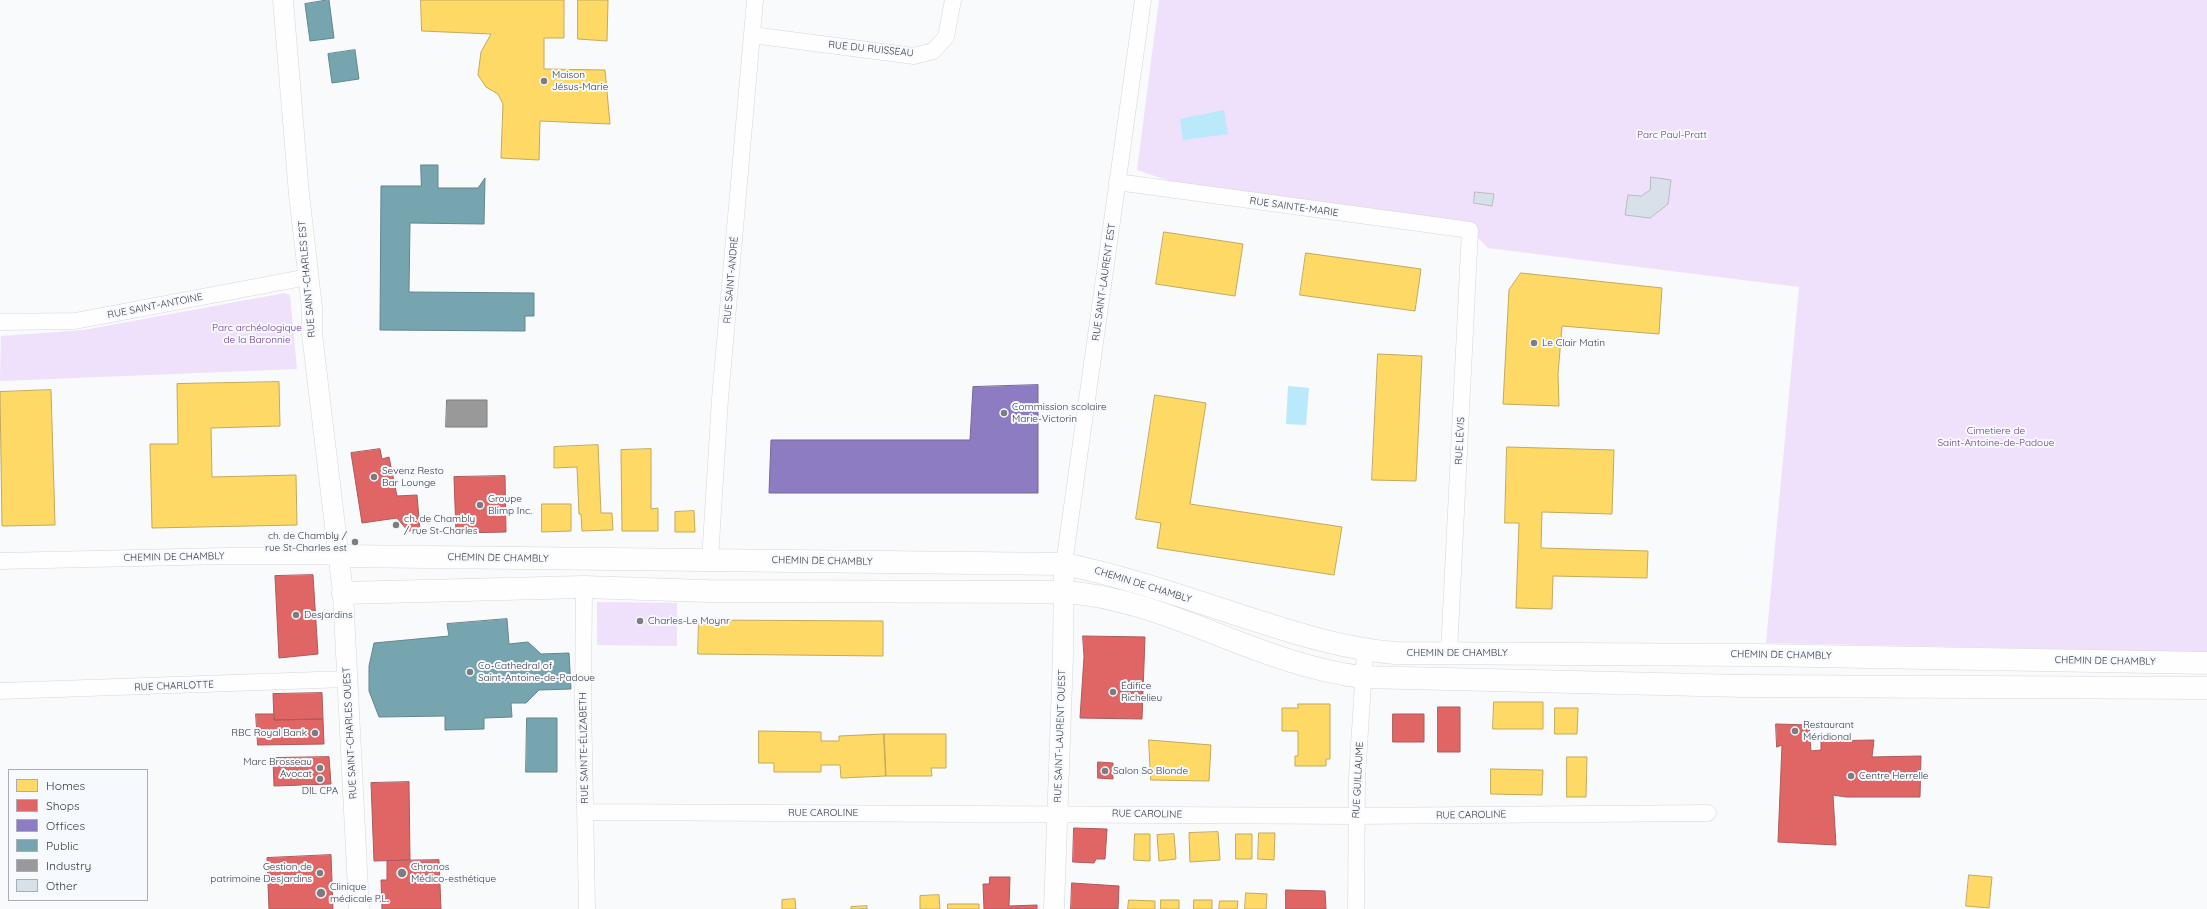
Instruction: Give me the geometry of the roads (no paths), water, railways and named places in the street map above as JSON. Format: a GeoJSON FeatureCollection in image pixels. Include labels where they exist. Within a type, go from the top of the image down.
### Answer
{"type":"FeatureCollection","features":[{"type":"Feature","properties":{"kind":"main road","name":"CHEMIN DE CHAMBLY"},"geometry":{"type":"LineString","coordinates":[[339,556],[1064,564],[1108,573],[1304,636],[1365,651],[1395,653],[1449,652],[1971,658],[2207,663]]}},
{"type":"Feature","properties":{"kind":"main road"},"geometry":{"type":"LineString","coordinates":[[342,593],[584,587],[707,591],[1064,592],[1093,594],[1126,602],[1292,661],[1337,674],[1362,677],[1735,686],[2207,688]]}},
{"type":"Feature","properties":{"kind":"main road"},"geometry":{"type":"LineString","coordinates":[[1970,688],[1971,658]]}},
{"type":"Feature","properties":{"kind":"street","name":"RUE SAINT-CHARLES EST"},"geometry":{"type":"LineString","coordinates":[[283,0],[314,353],[339,556]]}},
{"type":"Feature","properties":{"kind":"street","name":"RUE SAINT-ANDRÉ"},"geometry":{"type":"LineString","coordinates":[[710,560],[720,399],[755,0]]}},
{"type":"Feature","properties":{"kind":"street","name":"RUE DU RUISSEAU"},"geometry":{"type":"LineString","coordinates":[[752,35],[914,56],[933,50],[946,36],[953,0]]}},
{"type":"Feature","properties":{"kind":"street","name":"RUE SAINT-LAURENT EST"},"geometry":{"type":"LineString","coordinates":[[1064,564],[1143,0]]}},
{"type":"Feature","properties":{"kind":"street","name":"RUE SAINTE-MARIE"},"geometry":{"type":"LineString","coordinates":[[1117,182],[1470,230]]}},
{"type":"Feature","properties":{"kind":"street","name":"RUE LÉVIS"},"geometry":{"type":"LineString","coordinates":[[1449,652],[1470,230]]}},
{"type":"Feature","properties":{"kind":"street","name":"RUE SAINT-ANTOINE"},"geometry":{"type":"LineString","coordinates":[[0,322],[75,321],[308,276]]}},
{"type":"Feature","properties":{"kind":"street","name":"CHEMIN DE CHAMBLY"},"geometry":{"type":"LineString","coordinates":[[0,561],[226,556],[339,556]]}},
{"type":"Feature","properties":{"kind":"street","name":"RUE SAINT-CHARLES OUEST"},"geometry":{"type":"LineString","coordinates":[[339,556],[359,909]]}},
{"type":"Feature","properties":{"kind":"street","name":"RUE SAINT-LAURENT OUEST"},"geometry":{"type":"LineString","coordinates":[[1054,909],[1058,814],[1064,564]]}},
{"type":"Feature","properties":{"kind":"street","name":"RUE SAINTE-ÉLIZABETH"},"geometry":{"type":"LineString","coordinates":[[584,587],[587,909]]}},
{"type":"Feature","properties":{"kind":"street","name":"RUE GUILLAUME"},"geometry":{"type":"LineString","coordinates":[[1356,909],[1356,816],[1363,700],[1362,677],[1365,651]]}},
{"type":"Feature","properties":{"kind":"street","name":"RUE CHARLOTTE"},"geometry":{"type":"LineString","coordinates":[[0,692],[347,679]]}},
{"type":"Feature","properties":{"kind":"street","name":"RUE CAROLINE"},"geometry":{"type":"LineString","coordinates":[[585,812],[1356,816],[1708,813]]}},
{"type":"Feature","properties":{"kind":"water"},"geometry":{"type":"Polygon","coordinates":[[[1224,110],[1228,134],[1183,140],[1180,119],[1224,110]]]}},
{"type":"Feature","properties":{"kind":"water"},"geometry":{"type":"Polygon","coordinates":[[[1288,386],[1309,388],[1306,425],[1286,424],[1288,386]]]}},
{"type":"Feature","properties":{"kind":"place","name":"Maison Jésus-Marie"},"geometry":{"type":"Point","coordinates":[544,81]}},
{"type":"Feature","properties":{"kind":"place","name":"Le Clair Matin"},"geometry":{"type":"Point","coordinates":[1534,343]}},
{"type":"Feature","properties":{"kind":"place","name":"Commission scolaire Marie-Victorin"},"geometry":{"type":"Point","coordinates":[1004,413]}},
{"type":"Feature","properties":{"kind":"place","name":"Sevenz Resto Bar Lounge"},"geometry":{"type":"Point","coordinates":[374,477]}},
{"type":"Feature","properties":{"kind":"place","name":"Groupe Blimp Inc."},"geometry":{"type":"Point","coordinates":[480,505]}},
{"type":"Feature","properties":{"kind":"place","name":"ch. de Chambly / rue St-Charles"},"geometry":{"type":"Point","coordinates":[396,525]}},
{"type":"Feature","properties":{"kind":"place","name":"ch. de Chambly / rue St-Charles est"},"geometry":{"type":"Point","coordinates":[355,542]}},
{"type":"Feature","properties":{"kind":"place","name":"Desjardins"},"geometry":{"type":"Point","coordinates":[296,615]}},
{"type":"Feature","properties":{"kind":"place","name":"Charles-Le Moynr"},"geometry":{"type":"Point","coordinates":[640,621]}},
{"type":"Feature","properties":{"kind":"place","name":"Co-Cathedral of Saint-Antoine-de-Padoue"},"geometry":{"type":"Point","coordinates":[470,672]}},
{"type":"Feature","properties":{"kind":"place","name":"Édifice Richelieu"},"geometry":{"type":"Point","coordinates":[1113,692]}},
{"type":"Feature","properties":{"kind":"place","name":"Restaurant Méridional"},"geometry":{"type":"Point","coordinates":[1795,731]}},
{"type":"Feature","properties":{"kind":"place","name":"RBC Royal Bank"},"geometry":{"type":"Point","coordinates":[315,733]}},
{"type":"Feature","properties":{"kind":"place","name":"Marc Brosseau Avocat"},"geometry":{"type":"Point","coordinates":[320,768]}},
{"type":"Feature","properties":{"kind":"place","name":"Salon So Blonde"},"geometry":{"type":"Point","coordinates":[1105,771]}},
{"type":"Feature","properties":{"kind":"place","name":"Centre Herrelle"},"geometry":{"type":"Point","coordinates":[1851,776]}},
{"type":"Feature","properties":{"kind":"place","name":"DIL CPA"},"geometry":{"type":"Point","coordinates":[320,779]}},
{"type":"Feature","properties":{"kind":"place","name":"Gestion de patrimoine Desjardins"},"geometry":{"type":"Point","coordinates":[320,873]}},
{"type":"Feature","properties":{"kind":"place","name":"Chronos Médico-esthétique"},"geometry":{"type":"Point","coordinates":[402,873]}},
{"type":"Feature","properties":{"kind":"place","name":"Clinique médicale P.L."},"geometry":{"type":"Point","coordinates":[321,893]}},
{"type":"Feature","properties":{"kind":"park label","name":"Parc Paul-Pratt"},"geometry":{"type":"Point","coordinates":[1672,135]}},
{"type":"Feature","properties":{"kind":"park label","name":"Parc archéologique de la Baronnie"},"geometry":{"type":"Point","coordinates":[257,334]}},
{"type":"Feature","properties":{"kind":"park label","name":"Cimetiere de Saint-Antoine-de-Padoue"},"geometry":{"type":"Point","coordinates":[1996,436]}}]}
